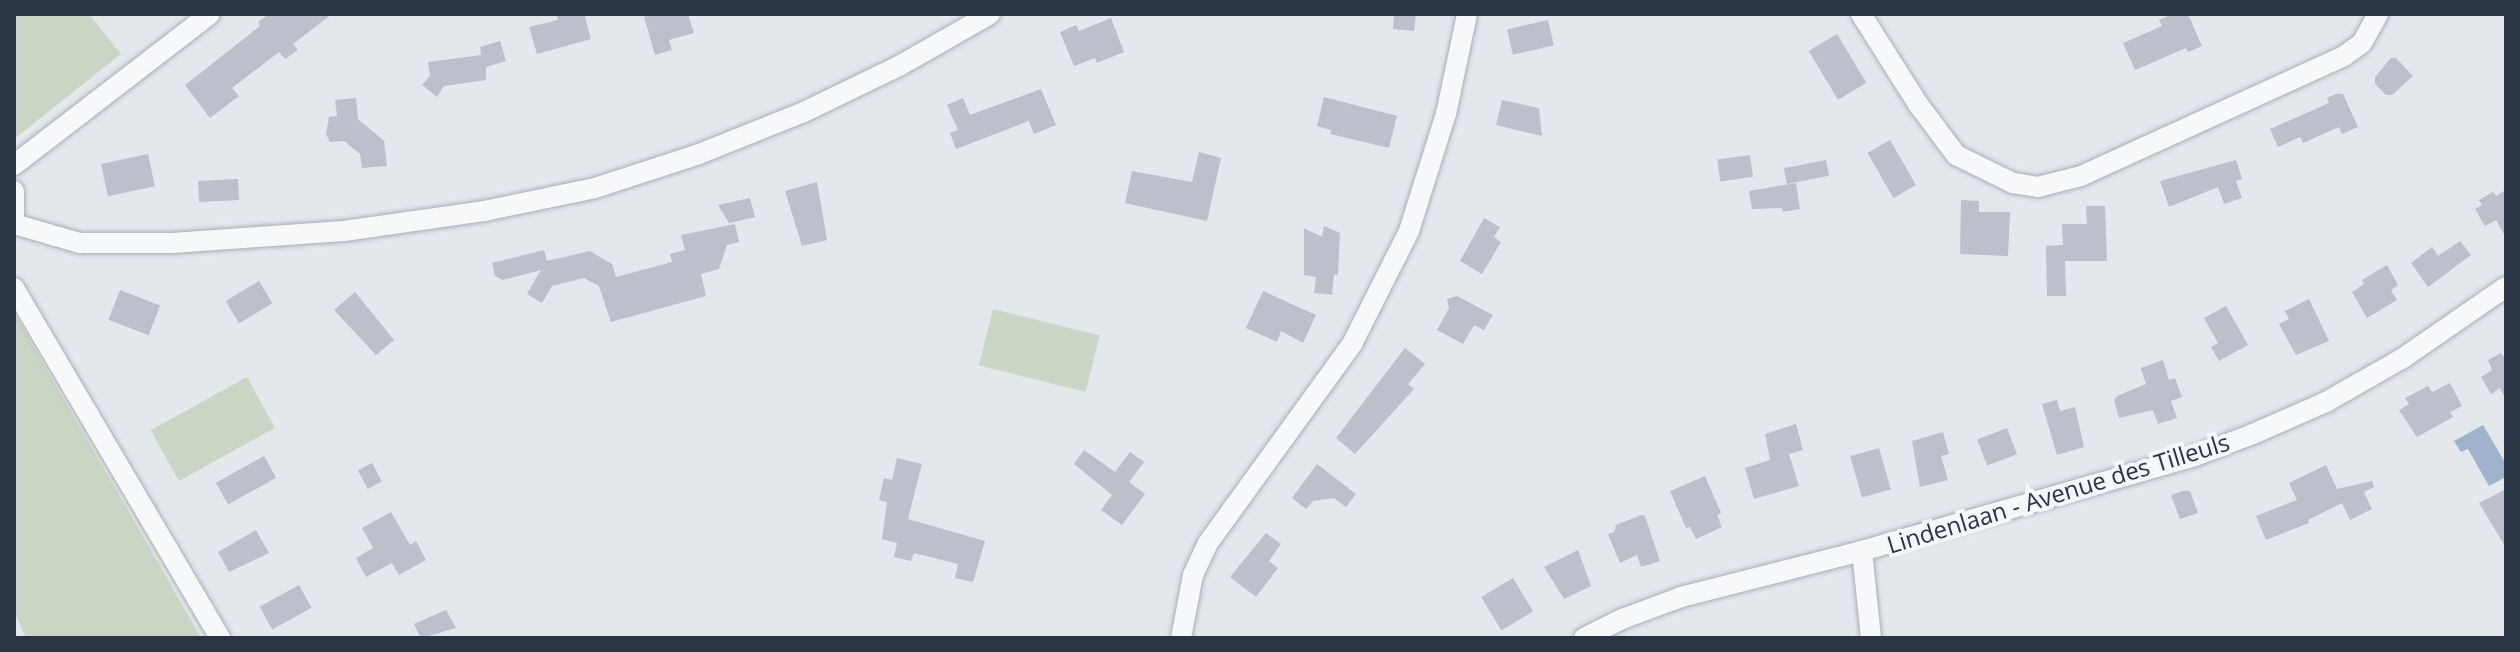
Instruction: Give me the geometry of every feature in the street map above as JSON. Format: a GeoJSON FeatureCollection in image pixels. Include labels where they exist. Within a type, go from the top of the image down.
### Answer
{"type":"FeatureCollection","features":[{"type":"Feature","properties":{"kind":"street"},"geometry":{"type":"LineString","coordinates":[[14,165],[210,14]]}},
{"type":"Feature","properties":{"kind":"street"},"geometry":{"type":"LineString","coordinates":[[14,224],[80,243],[172,243],[344,231],[484,211],[595,188],[699,154],[804,112],[899,66],[990,14]]}},
{"type":"Feature","properties":{"kind":"street"},"geometry":{"type":"LineString","coordinates":[[1181,638],[1193,575],[1208,543],[1352,344],[1409,231],[1446,114],[1467,14]]}},
{"type":"Feature","properties":{"kind":"street"},"geometry":{"type":"LineString","coordinates":[[1861,14],[1918,104],[1956,155],[2013,183],[2038,187],[2081,176],[2344,56],[2362,43],[2378,14]]}},
{"type":"Feature","properties":{"kind":"street"},"geometry":{"type":"LineString","coordinates":[[14,191],[14,215]]}},
{"type":"Feature","properties":{"kind":"street","name":"Lindenlaan - Avenue des Tilleuls"},"geometry":{"type":"LineString","coordinates":[[1584,638],[1622,619],[1681,597],[1862,551],[2195,456],[2253,434],[2326,402],[2403,358],[2506,287]]}},
{"type":"Feature","properties":{"kind":"street"},"geometry":{"type":"LineString","coordinates":[[14,288],[220,638]]}},
{"type":"Feature","properties":{"kind":"street"},"geometry":{"type":"LineString","coordinates":[[1862,551],[1871,638]]}},
{"type":"Feature","properties":{"kind":"green space"},"geometry":{"type":"Polygon","coordinates":[[[14,14],[89,14],[121,54],[14,139],[14,14]]]}},
{"type":"Feature","properties":{"kind":"green space"},"geometry":{"type":"Polygon","coordinates":[[[993,309],[1100,336],[1086,392],[979,365],[993,309]]]}},
{"type":"Feature","properties":{"kind":"green space"},"geometry":{"type":"Polygon","coordinates":[[[14,313],[201,638],[26,638],[14,611],[14,313]]]}},
{"type":"Feature","properties":{"kind":"green space"},"geometry":{"type":"Polygon","coordinates":[[[247,377],[275,428],[179,481],[151,430],[247,377]]]}},
{"type":"Feature","properties":{"kind":"water"},"geometry":{"type":"Polygon","coordinates":[[[2483,425],[2506,464],[2506,477],[2489,486],[2468,449],[2461,452],[2454,441],[2483,425]]]}},
{"type":"Feature","properties":{"kind":"building"},"geometry":{"type":"Polygon","coordinates":[[[269,14],[332,14],[293,44],[298,50],[285,59],[279,52],[232,88],[239,96],[210,118],[185,85],[260,26],[258,22],[269,14]]]}},
{"type":"Feature","properties":{"kind":"building"},"geometry":{"type":"Polygon","coordinates":[[[556,14],[584,14],[591,39],[537,54],[529,27],[558,20],[556,14]]]}},
{"type":"Feature","properties":{"kind":"building"},"geometry":{"type":"Polygon","coordinates":[[[688,14],[694,33],[669,40],[672,50],[655,55],[644,17],[688,14]]]}},
{"type":"Feature","properties":{"kind":"building"},"geometry":{"type":"Polygon","coordinates":[[[1394,14],[1416,14],[1414,31],[1393,29],[1394,14]]]}},
{"type":"Feature","properties":{"kind":"building"},"geometry":{"type":"Polygon","coordinates":[[[2173,14],[2188,14],[2202,46],[2188,52],[2186,48],[2135,70],[2123,43],[2162,26],[2159,20],[2173,14]]]}},
{"type":"Feature","properties":{"kind":"building"},"geometry":{"type":"Polygon","coordinates":[[[1111,18],[1124,52],[1097,63],[1095,58],[1074,66],[1060,32],[1076,25],[1079,31],[1111,18]]]}},
{"type":"Feature","properties":{"kind":"building"},"geometry":{"type":"Polygon","coordinates":[[[1548,20],[1554,45],[1513,55],[1507,29],[1548,20]]]}},
{"type":"Feature","properties":{"kind":"building"},"geometry":{"type":"Polygon","coordinates":[[[1837,34],[1866,83],[1838,100],[1809,51],[1837,34]]]}},
{"type":"Feature","properties":{"kind":"building"},"geometry":{"type":"Polygon","coordinates":[[[500,41],[506,61],[486,67],[486,80],[444,86],[437,97],[422,85],[430,76],[428,62],[481,55],[480,47],[500,41]]]}},
{"type":"Feature","properties":{"kind":"building"},"geometry":{"type":"Polygon","coordinates":[[[2391,58],[2396,58],[2413,76],[2392,95],[2386,95],[2375,84],[2375,77],[2391,58]]]}},
{"type":"Feature","properties":{"kind":"building"},"geometry":{"type":"Polygon","coordinates":[[[1041,89],[1056,125],[1034,134],[1029,121],[956,149],[950,133],[958,130],[947,105],[963,98],[970,115],[1041,89]]]}},
{"type":"Feature","properties":{"kind":"building"},"geometry":{"type":"Polygon","coordinates":[[[2343,94],[2358,127],[2342,134],[2339,127],[2303,143],[2300,137],[2278,147],[2270,129],[2329,103],[2327,98],[2343,94]]]}},
{"type":"Feature","properties":{"kind":"building"},"geometry":{"type":"Polygon","coordinates":[[[1324,97],[1397,116],[1389,148],[1330,134],[1331,130],[1317,126],[1324,97]]]}},
{"type":"Feature","properties":{"kind":"building"},"geometry":{"type":"Polygon","coordinates":[[[356,98],[358,119],[384,141],[387,166],[362,168],[360,154],[344,141],[330,142],[326,134],[329,117],[337,116],[335,100],[356,98]]]}},
{"type":"Feature","properties":{"kind":"building"},"geometry":{"type":"Polygon","coordinates":[[[1502,100],[1539,108],[1542,136],[1496,125],[1502,100]]]}},
{"type":"Feature","properties":{"kind":"building"},"geometry":{"type":"Polygon","coordinates":[[[1890,140],[1916,185],[1893,198],[1867,153],[1890,140]]]}},
{"type":"Feature","properties":{"kind":"building"},"geometry":{"type":"Polygon","coordinates":[[[1199,152],[1221,158],[1207,221],[1125,203],[1132,171],[1192,182],[1199,152]]]}},
{"type":"Feature","properties":{"kind":"building"},"geometry":{"type":"Polygon","coordinates":[[[148,154],[155,186],[108,196],[101,164],[148,154]]]}},
{"type":"Feature","properties":{"kind":"building"},"geometry":{"type":"Polygon","coordinates":[[[1750,155],[1753,177],[1720,181],[1717,160],[1750,155]]]}},
{"type":"Feature","properties":{"kind":"building"},"geometry":{"type":"Polygon","coordinates":[[[1826,160],[1829,176],[1787,184],[1784,168],[1826,160]]]}},
{"type":"Feature","properties":{"kind":"building"},"geometry":{"type":"Polygon","coordinates":[[[2236,160],[2242,179],[2236,181],[2242,198],[2224,204],[2218,187],[2169,207],[2160,181],[2236,160]]]}},
{"type":"Feature","properties":{"kind":"building"},"geometry":{"type":"Polygon","coordinates":[[[238,179],[239,200],[199,202],[198,181],[238,179]]]}},
{"type":"Feature","properties":{"kind":"building"},"geometry":{"type":"Polygon","coordinates":[[[817,182],[827,240],[802,246],[785,191],[817,182]]]}},
{"type":"Feature","properties":{"kind":"building"},"geometry":{"type":"Polygon","coordinates":[[[1796,183],[1800,209],[1783,212],[1782,208],[1752,209],[1749,191],[1796,183]]]}},
{"type":"Feature","properties":{"kind":"building"},"geometry":{"type":"Polygon","coordinates":[[[2506,190],[2506,238],[2496,220],[2485,226],[2475,209],[2482,205],[2479,200],[2493,192],[2496,196],[2506,190]]]}},
{"type":"Feature","properties":{"kind":"building"},"geometry":{"type":"Polygon","coordinates":[[[750,198],[755,217],[729,223],[718,205],[750,198]]]}},
{"type":"Feature","properties":{"kind":"building"},"geometry":{"type":"Polygon","coordinates":[[[1961,200],[1979,201],[1979,212],[2010,212],[2008,256],[1960,254],[1961,200]]]}},
{"type":"Feature","properties":{"kind":"building"},"geometry":{"type":"Polygon","coordinates":[[[2086,206],[2105,206],[2107,261],[2065,261],[2066,296],[2047,296],[2046,246],[2063,245],[2062,224],[2087,224],[2086,206]]]}},
{"type":"Feature","properties":{"kind":"building"},"geometry":{"type":"Polygon","coordinates":[[[1484,218],[1500,227],[1494,237],[1501,242],[1482,274],[1460,261],[1484,218]]]}},
{"type":"Feature","properties":{"kind":"building"},"geometry":{"type":"Polygon","coordinates":[[[735,224],[739,242],[727,245],[719,269],[701,274],[706,296],[611,322],[599,286],[584,278],[552,286],[542,303],[527,294],[541,270],[503,280],[495,276],[492,263],[544,250],[547,261],[590,251],[612,264],[616,277],[672,262],[670,254],[685,250],[681,235],[735,224]]]}},
{"type":"Feature","properties":{"kind":"building"},"geometry":{"type":"Polygon","coordinates":[[[1324,226],[1340,233],[1338,275],[1334,274],[1332,295],[1314,293],[1316,277],[1304,275],[1304,228],[1322,237],[1324,226]]]}},
{"type":"Feature","properties":{"kind":"building"},"geometry":{"type":"Polygon","coordinates":[[[2460,241],[2471,255],[2428,287],[2411,263],[2432,247],[2438,256],[2460,241]]]}},
{"type":"Feature","properties":{"kind":"building"},"geometry":{"type":"Polygon","coordinates":[[[2387,265],[2398,285],[2391,290],[2397,300],[2367,318],[2352,292],[2364,284],[2362,280],[2387,265]]]}},
{"type":"Feature","properties":{"kind":"building"},"geometry":{"type":"Polygon","coordinates":[[[259,281],[272,303],[239,323],[226,301],[259,281]]]}},
{"type":"Feature","properties":{"kind":"building"},"geometry":{"type":"Polygon","coordinates":[[[120,290],[160,305],[149,335],[109,320],[120,290]]]}},
{"type":"Feature","properties":{"kind":"building"},"geometry":{"type":"Polygon","coordinates":[[[1263,291],[1316,315],[1303,343],[1281,331],[1277,342],[1246,328],[1263,291]]]}},
{"type":"Feature","properties":{"kind":"building"},"geometry":{"type":"Polygon","coordinates":[[[355,292],[394,340],[376,355],[334,310],[355,292]]]}},
{"type":"Feature","properties":{"kind":"building"},"geometry":{"type":"Polygon","coordinates":[[[1457,296],[1493,315],[1484,330],[1474,325],[1463,344],[1437,330],[1449,308],[1447,299],[1457,296]]]}},
{"type":"Feature","properties":{"kind":"building"},"geometry":{"type":"Polygon","coordinates":[[[2309,299],[2329,341],[2296,355],[2279,324],[2289,319],[2285,311],[2309,299]]]}},
{"type":"Feature","properties":{"kind":"building"},"geometry":{"type":"Polygon","coordinates":[[[2226,306],[2248,345],[2219,361],[2211,347],[2218,343],[2204,318],[2226,306]]]}},
{"type":"Feature","properties":{"kind":"building"},"geometry":{"type":"Polygon","coordinates":[[[1405,348],[1425,364],[1408,384],[1414,389],[1355,454],[1336,438],[1405,348]]]}},
{"type":"Feature","properties":{"kind":"building"},"geometry":{"type":"Polygon","coordinates":[[[2501,353],[2506,360],[2506,400],[2500,388],[2491,394],[2481,377],[2492,370],[2488,360],[2501,353]]]}},
{"type":"Feature","properties":{"kind":"building"},"geometry":{"type":"Polygon","coordinates":[[[2163,360],[2169,380],[2175,378],[2182,397],[2171,401],[2177,418],[2158,424],[2153,410],[2119,418],[2114,400],[2117,396],[2146,384],[2141,368],[2163,360]]]}},
{"type":"Feature","properties":{"kind":"building"},"geometry":{"type":"Polygon","coordinates":[[[2450,383],[2462,406],[2450,412],[2453,417],[2417,437],[2399,410],[2409,404],[2405,398],[2428,386],[2432,392],[2450,383]]]}},
{"type":"Feature","properties":{"kind":"building"},"geometry":{"type":"Polygon","coordinates":[[[2057,400],[2060,411],[2075,407],[2084,447],[2057,455],[2042,404],[2057,400]]]}},
{"type":"Feature","properties":{"kind":"building"},"geometry":{"type":"Polygon","coordinates":[[[1796,424],[1803,450],[1789,454],[1799,486],[1754,499],[1745,468],[1770,460],[1765,434],[1796,424]]]}},
{"type":"Feature","properties":{"kind":"building"},"geometry":{"type":"Polygon","coordinates":[[[2007,428],[2017,454],[1987,466],[1977,439],[2007,428]]]}},
{"type":"Feature","properties":{"kind":"building"},"geometry":{"type":"Polygon","coordinates":[[[1943,432],[1949,454],[1941,456],[1948,480],[1920,487],[1912,441],[1943,432]]]}},
{"type":"Feature","properties":{"kind":"building"},"geometry":{"type":"Polygon","coordinates":[[[1879,448],[1891,489],[1862,498],[1850,456],[1879,448]]]}},
{"type":"Feature","properties":{"kind":"building"},"geometry":{"type":"Polygon","coordinates":[[[1084,450],[1115,472],[1130,452],[1144,462],[1129,482],[1145,494],[1122,525],[1101,510],[1112,495],[1074,464],[1084,450]]]}},
{"type":"Feature","properties":{"kind":"building"},"geometry":{"type":"Polygon","coordinates":[[[264,456],[276,478],[228,505],[216,483],[264,456]]]}},
{"type":"Feature","properties":{"kind":"building"},"geometry":{"type":"Polygon","coordinates":[[[897,458],[922,464],[908,519],[985,541],[973,582],[955,578],[958,564],[914,553],[911,561],[894,557],[897,543],[882,539],[887,502],[879,500],[884,478],[892,480],[897,458]]]}},
{"type":"Feature","properties":{"kind":"building"},"geometry":{"type":"Polygon","coordinates":[[[372,463],[382,482],[368,489],[358,471],[372,463]]]}},
{"type":"Feature","properties":{"kind":"building"},"geometry":{"type":"Polygon","coordinates":[[[1317,464],[1356,494],[1346,507],[1334,498],[1313,501],[1306,509],[1292,498],[1317,464]]]}},
{"type":"Feature","properties":{"kind":"building"},"geometry":{"type":"Polygon","coordinates":[[[2326,465],[2337,489],[2372,481],[2374,487],[2364,492],[2372,509],[2350,520],[2342,503],[2308,520],[2309,523],[2266,540],[2256,516],[2297,500],[2289,483],[2326,465]]]}},
{"type":"Feature","properties":{"kind":"building"},"geometry":{"type":"Polygon","coordinates":[[[1705,476],[1721,513],[1717,515],[1722,527],[1696,539],[1690,527],[1686,528],[1670,491],[1705,476]]]}},
{"type":"Feature","properties":{"kind":"building"},"geometry":{"type":"Polygon","coordinates":[[[2506,489],[2506,548],[2479,503],[2506,489]]]}},
{"type":"Feature","properties":{"kind":"building"},"geometry":{"type":"Polygon","coordinates":[[[2190,491],[2198,513],[2180,519],[2171,495],[2190,491]]]}},
{"type":"Feature","properties":{"kind":"building"},"geometry":{"type":"Polygon","coordinates":[[[391,512],[410,545],[416,541],[426,560],[399,575],[392,563],[366,577],[356,558],[373,548],[362,528],[391,512]]]}},
{"type":"Feature","properties":{"kind":"building"},"geometry":{"type":"Polygon","coordinates":[[[1645,516],[1660,561],[1641,567],[1637,555],[1620,563],[1608,534],[1614,532],[1616,525],[1645,516]]]}},
{"type":"Feature","properties":{"kind":"building"},"geometry":{"type":"Polygon","coordinates":[[[256,530],[269,553],[229,572],[218,552],[256,530]]]}},
{"type":"Feature","properties":{"kind":"building"},"geometry":{"type":"Polygon","coordinates":[[[1266,533],[1281,544],[1269,561],[1278,568],[1256,597],[1230,577],[1266,533]]]}},
{"type":"Feature","properties":{"kind":"building"},"geometry":{"type":"Polygon","coordinates":[[[1578,550],[1591,586],[1564,599],[1544,567],[1578,550]]]}},
{"type":"Feature","properties":{"kind":"building"},"geometry":{"type":"Polygon","coordinates":[[[1513,578],[1533,611],[1501,630],[1481,597],[1513,578]]]}},
{"type":"Feature","properties":{"kind":"building"},"geometry":{"type":"Polygon","coordinates":[[[299,585],[312,608],[272,630],[260,607],[299,585]]]}},
{"type":"Feature","properties":{"kind":"building"},"geometry":{"type":"Polygon","coordinates":[[[446,610],[456,628],[421,638],[414,624],[446,610]]]}}]}
